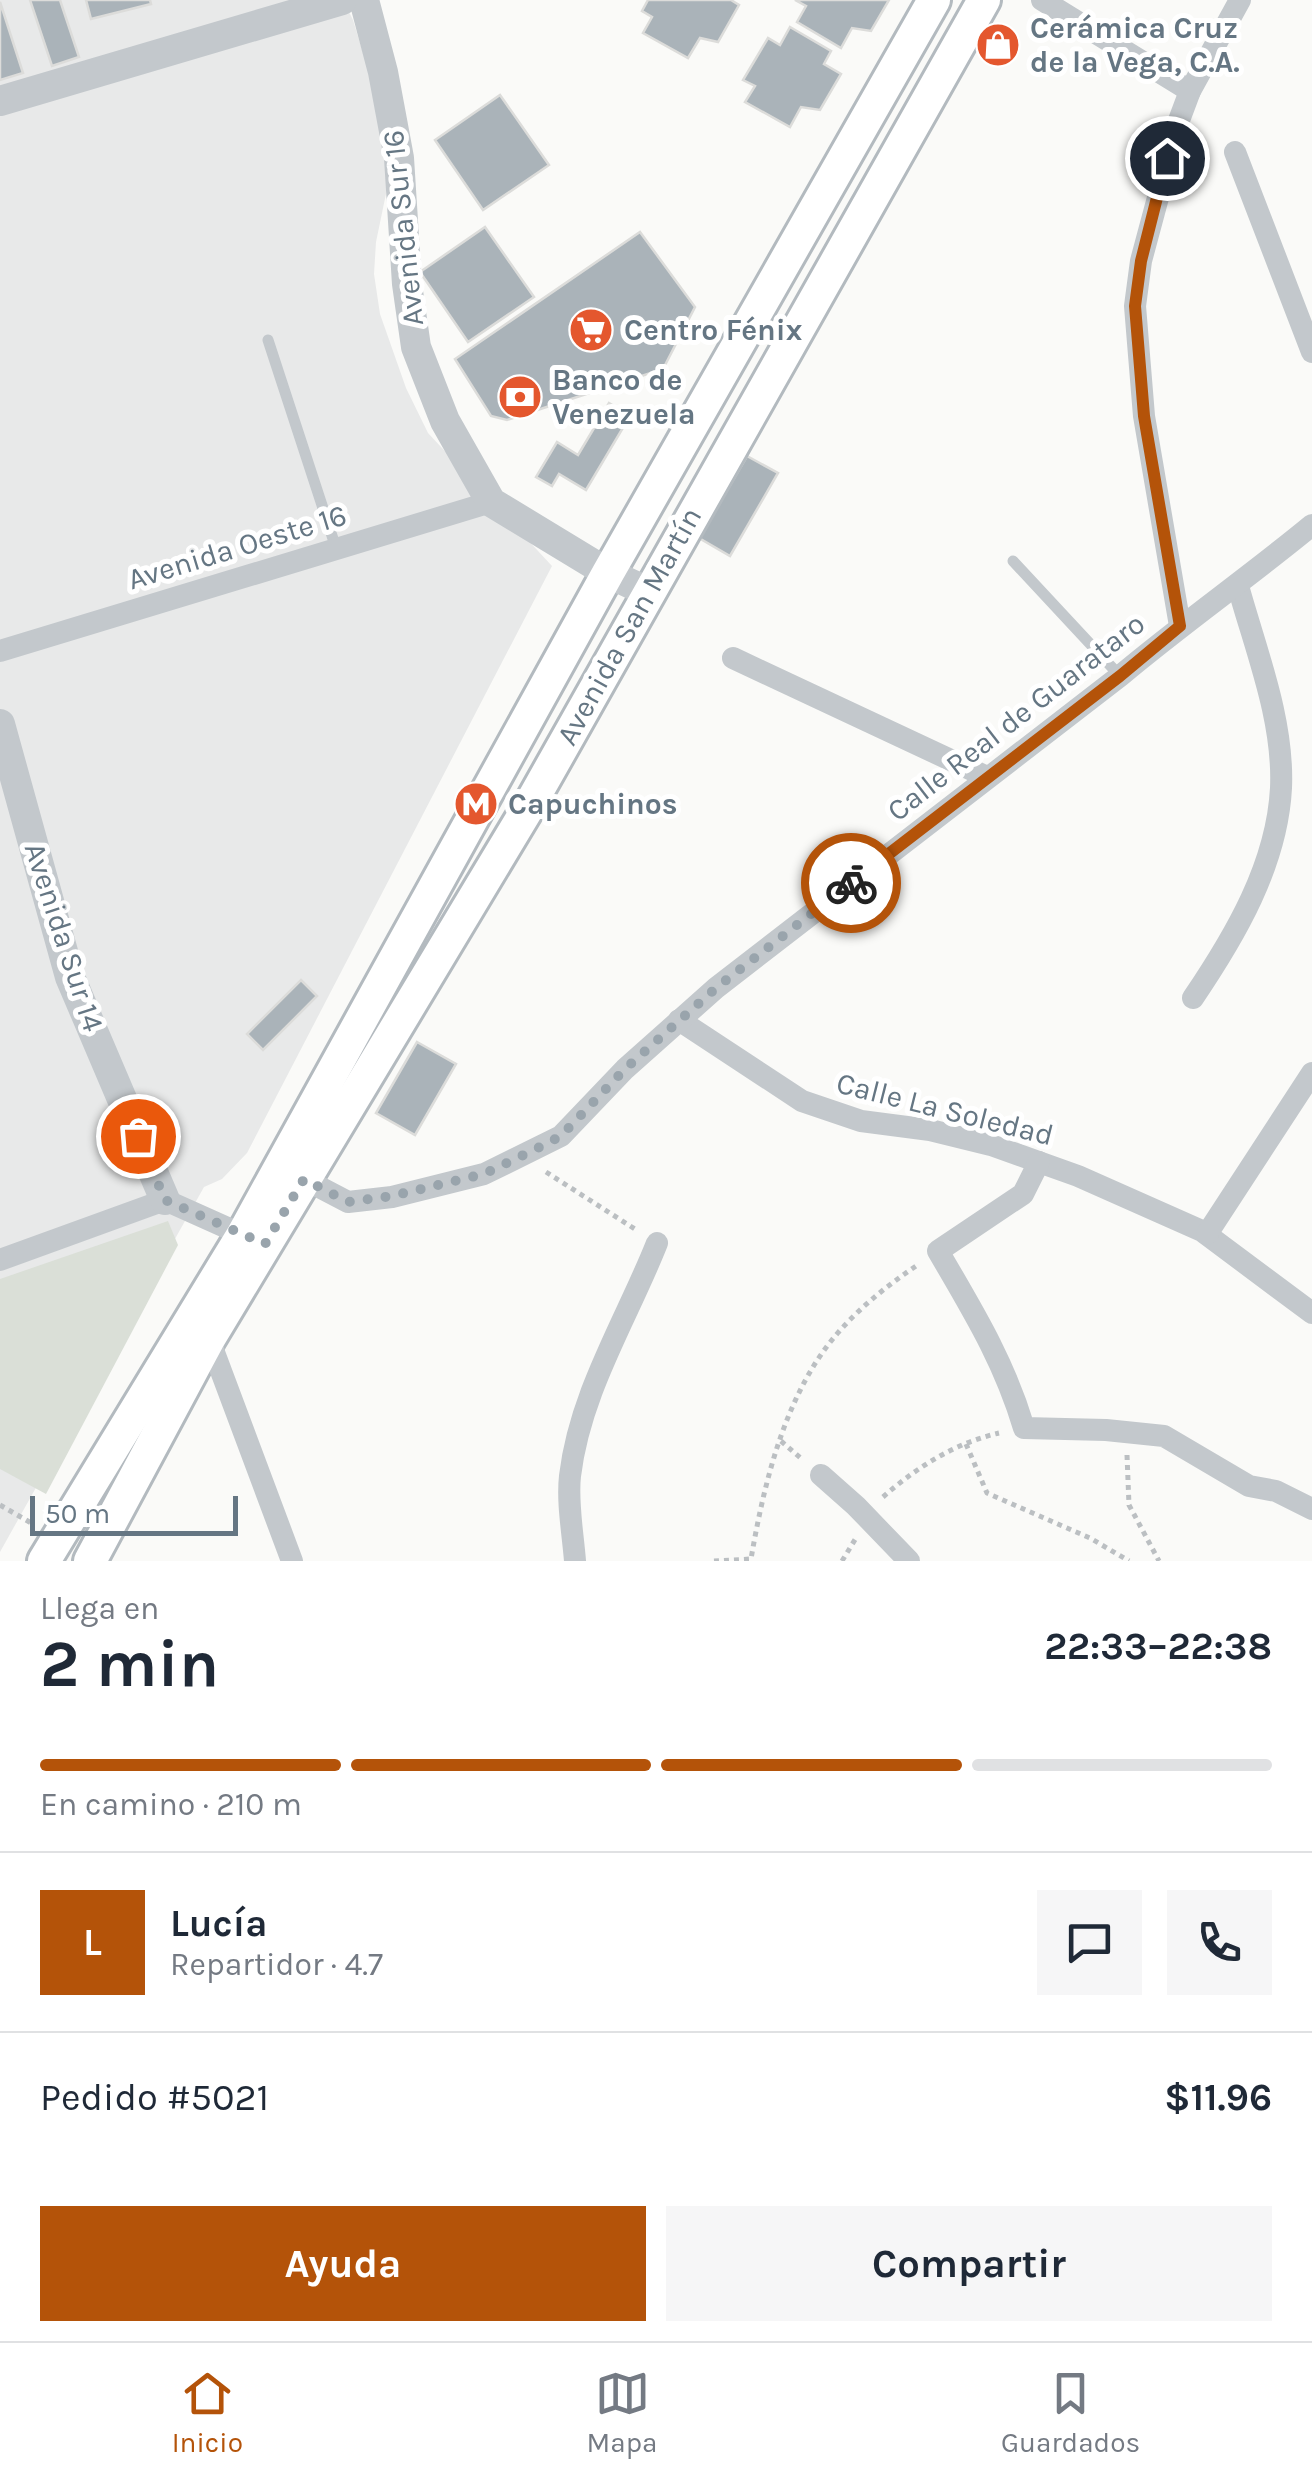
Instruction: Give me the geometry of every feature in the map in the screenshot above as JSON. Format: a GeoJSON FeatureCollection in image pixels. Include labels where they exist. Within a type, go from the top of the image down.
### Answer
{"type":"FeatureCollection","features":[{"type":"Feature","properties":{"kind":"main road","name":"Avenida San Martín"},"geometry":{"type":"LineString","coordinates":[[90,1561],[209,1340],[254,1240],[608,573],[934,0]]}},
{"type":"Feature","properties":{"kind":"main road","name":"Avenida San Martín"},"geometry":{"type":"LineString","coordinates":[[51,1549],[254,1240],[304,1179],[528,808],[984,0]]}},
{"type":"Feature","properties":{"kind":"street"},"geometry":{"type":"LineString","coordinates":[[0,100],[342,0]]}},
{"type":"Feature","properties":{"kind":"street","name":"Avenida Sur 16"},"geometry":{"type":"LineString","coordinates":[[364,0],[400,158],[407,284],[416,347],[445,421],[491,502]]}},
{"type":"Feature","properties":{"kind":"street"},"geometry":{"type":"LineString","coordinates":[[1042,0],[1190,91]]}},
{"type":"Feature","properties":{"kind":"street"},"geometry":{"type":"LineString","coordinates":[[1180,626],[1144,416],[1135,306],[1141,261],[1167,158],[1190,91],[1240,0]]}},
{"type":"Feature","properties":{"kind":"street"},"geometry":{"type":"LineString","coordinates":[[1235,152],[1312,352]]}},
{"type":"Feature","properties":{"kind":"street"},"geometry":{"type":"LineString","coordinates":[[491,502],[608,573],[648,592]]}},
{"type":"Feature","properties":{"kind":"street","name":"Avenida Oeste 16"},"geometry":{"type":"LineString","coordinates":[[0,651],[491,502]]}},
{"type":"Feature","properties":{"kind":"street","name":"Calle Real de Guarataro"},"geometry":{"type":"LineString","coordinates":[[304,1179],[348,1202],[419,1191],[484,1174],[561,1136],[625,1069],[716,988],[1312,525]]}},
{"type":"Feature","properties":{"kind":"street"},"geometry":{"type":"LineString","coordinates":[[1193,998],[1245,914],[1264,866],[1281,788],[1272,704],[1238,586]]}},
{"type":"Feature","properties":{"kind":"street"},"geometry":{"type":"LineString","coordinates":[[733,658],[988,777]]}},
{"type":"Feature","properties":{"kind":"street","name":"Avenida Sur 14"},"geometry":{"type":"LineString","coordinates":[[0,724],[70,978],[165,1200]]}},
{"type":"Feature","properties":{"kind":"street","name":"Calle La Soledad"},"geometry":{"type":"LineString","coordinates":[[680,1020],[802,1102],[861,1121],[930,1130],[991,1145],[1078,1176],[1207,1234],[1312,1313]]}},
{"type":"Feature","properties":{"kind":"street"},"geometry":{"type":"LineString","coordinates":[[1207,1234],[1312,1074]]}},
{"type":"Feature","properties":{"kind":"street"},"geometry":{"type":"LineString","coordinates":[[1039,1162],[1023,1194],[938,1251],[996,1352],[1024,1428],[1164,1436],[1249,1486],[1276,1491],[1312,1509]]}},
{"type":"Feature","properties":{"kind":"street"},"geometry":{"type":"LineString","coordinates":[[0,1260],[165,1200],[254,1240]]}},
{"type":"Feature","properties":{"kind":"street"},"geometry":{"type":"LineString","coordinates":[[575,1561],[570,1480],[579,1431],[597,1376],[657,1243]]}},
{"type":"Feature","properties":{"kind":"street"},"geometry":{"type":"LineString","coordinates":[[209,1340],[292,1561]]}},
{"type":"Feature","properties":{"kind":"street"},"geometry":{"type":"LineString","coordinates":[[820,1475],[908,1561]]}},
{"type":"Feature","properties":{"kind":"lane"},"geometry":{"type":"LineString","coordinates":[[268,340],[336,548]]}},
{"type":"Feature","properties":{"kind":"lane"},"geometry":{"type":"LineString","coordinates":[[1013,561],[1120,676]]}},
{"type":"Feature","properties":{"kind":"path"},"geometry":{"type":"LineString","coordinates":[[522,1157],[657,1243]]}},
{"type":"Feature","properties":{"kind":"path"},"geometry":{"type":"LineString","coordinates":[[714,1561],[752,1559],[758,1520],[784,1431],[816,1363],[837,1334],[885,1287],[938,1251]]}},
{"type":"Feature","properties":{"kind":"path"},"geometry":{"type":"LineString","coordinates":[[863,1514],[908,1475],[942,1454],[988,1436],[1024,1428]]}},
{"type":"Feature","properties":{"kind":"path"},"geometry":{"type":"LineString","coordinates":[[1126,1432],[1129,1505],[1159,1561]]}},
{"type":"Feature","properties":{"kind":"path"},"geometry":{"type":"LineString","coordinates":[[966,1444],[987,1493],[1090,1538],[1129,1561]]}},
{"type":"Feature","properties":{"kind":"path"},"geometry":{"type":"LineString","coordinates":[[0,1506],[51,1549]]}},
{"type":"Feature","properties":{"kind":"shaded area"},"geometry":{"type":"Polygon","coordinates":[[[0,0],[343,0],[353,20],[394,155],[376,242],[374,274],[380,314],[406,388],[428,433],[552,566],[247,1153],[222,1179],[204,1187],[0,1552],[0,0]]]}},
{"type":"Feature","properties":{"kind":"shaded area"},"geometry":{"type":"Polygon","coordinates":[[[168,1221],[178,1245],[46,1494],[0,1469],[0,1279],[168,1221]]]}},
{"type":"Feature","properties":{"kind":"building"},"geometry":{"type":"Polygon","coordinates":[[[30,0],[60,0],[79,57],[52,66],[30,0]]]}},
{"type":"Feature","properties":{"kind":"building"},"geometry":{"type":"Polygon","coordinates":[[[86,0],[150,0],[151,4],[91,19],[86,0]]]}},
{"type":"Feature","properties":{"kind":"building"},"geometry":{"type":"Polygon","coordinates":[[[648,0],[731,0],[739,5],[718,42],[700,38],[688,58],[643,33],[652,17],[642,11],[648,0]]]}},
{"type":"Feature","properties":{"kind":"building"},"geometry":{"type":"Polygon","coordinates":[[[795,0],[889,0],[871,31],[852,28],[841,48],[797,22],[806,6],[795,0]]]}},
{"type":"Feature","properties":{"kind":"building"},"geometry":{"type":"Polygon","coordinates":[[[0,2],[23,73],[0,80],[0,2]]]}},
{"type":"Feature","properties":{"kind":"building"},"geometry":{"type":"Polygon","coordinates":[[[790,27],[831,51],[824,64],[841,74],[820,110],[801,107],[790,127],[745,102],[755,86],[743,80],[768,38],[780,45],[790,27]]]}},
{"type":"Feature","properties":{"kind":"building"},"geometry":{"type":"Polygon","coordinates":[[[500,95],[549,165],[483,210],[435,140],[500,95]]]}},
{"type":"Feature","properties":{"kind":"building"},"geometry":{"type":"Polygon","coordinates":[[[485,227],[534,297],[468,342],[420,272],[485,227]]]}},
{"type":"Feature","properties":{"kind":"building","name":"Centro Fénix"},"geometry":{"type":"Polygon","coordinates":[[[640,232],[695,307],[663,369],[507,420],[491,416],[455,359],[640,232]]]}},
{"type":"Feature","properties":{"kind":"building"},"geometry":{"type":"Polygon","coordinates":[[[609,403],[630,416],[586,490],[559,474],[552,486],[536,477],[557,442],[578,455],[609,403]]]}},
{"type":"Feature","properties":{"kind":"building"},"geometry":{"type":"Polygon","coordinates":[[[747,456],[778,473],[730,556],[699,538],[747,456]]]}},
{"type":"Feature","properties":{"kind":"building"},"geometry":{"type":"Polygon","coordinates":[[[301,980],[317,996],[263,1050],[247,1034],[301,980]]]}},
{"type":"Feature","properties":{"kind":"building"},"geometry":{"type":"Polygon","coordinates":[[[417,1042],[456,1064],[415,1135],[376,1113],[417,1042]]]}},
{"type":"Feature","properties":{"kind":"way so far"},"geometry":{"type":"LineString","coordinates":[[138,1136],[165,1200],[265,1244],[304,1179],[348,1202],[419,1191],[484,1174],[561,1136],[625,1069],[716,988],[851,883]]}},
{"type":"Feature","properties":{"kind":"place","name":"Cerámica Cruz de la Vega, C.A."},"geometry":{"type":"Point","coordinates":[998,45]}},
{"type":"Feature","properties":{"kind":"place","name":"Centro Fénix"},"geometry":{"type":"Point","coordinates":[591,330]}},
{"type":"Feature","properties":{"kind":"place","name":"Banco de Venezuela"},"geometry":{"type":"Point","coordinates":[520,397]}},
{"type":"Feature","properties":{"kind":"place","name":"Capuchinos"},"geometry":{"type":"Point","coordinates":[476,804]}},
{"type":"Feature","properties":{"kind":"route"},"geometry":{"type":"LineString","coordinates":[[851,883],[1180,626],[1144,416],[1135,306],[1141,261],[1167,158]]}}]}
